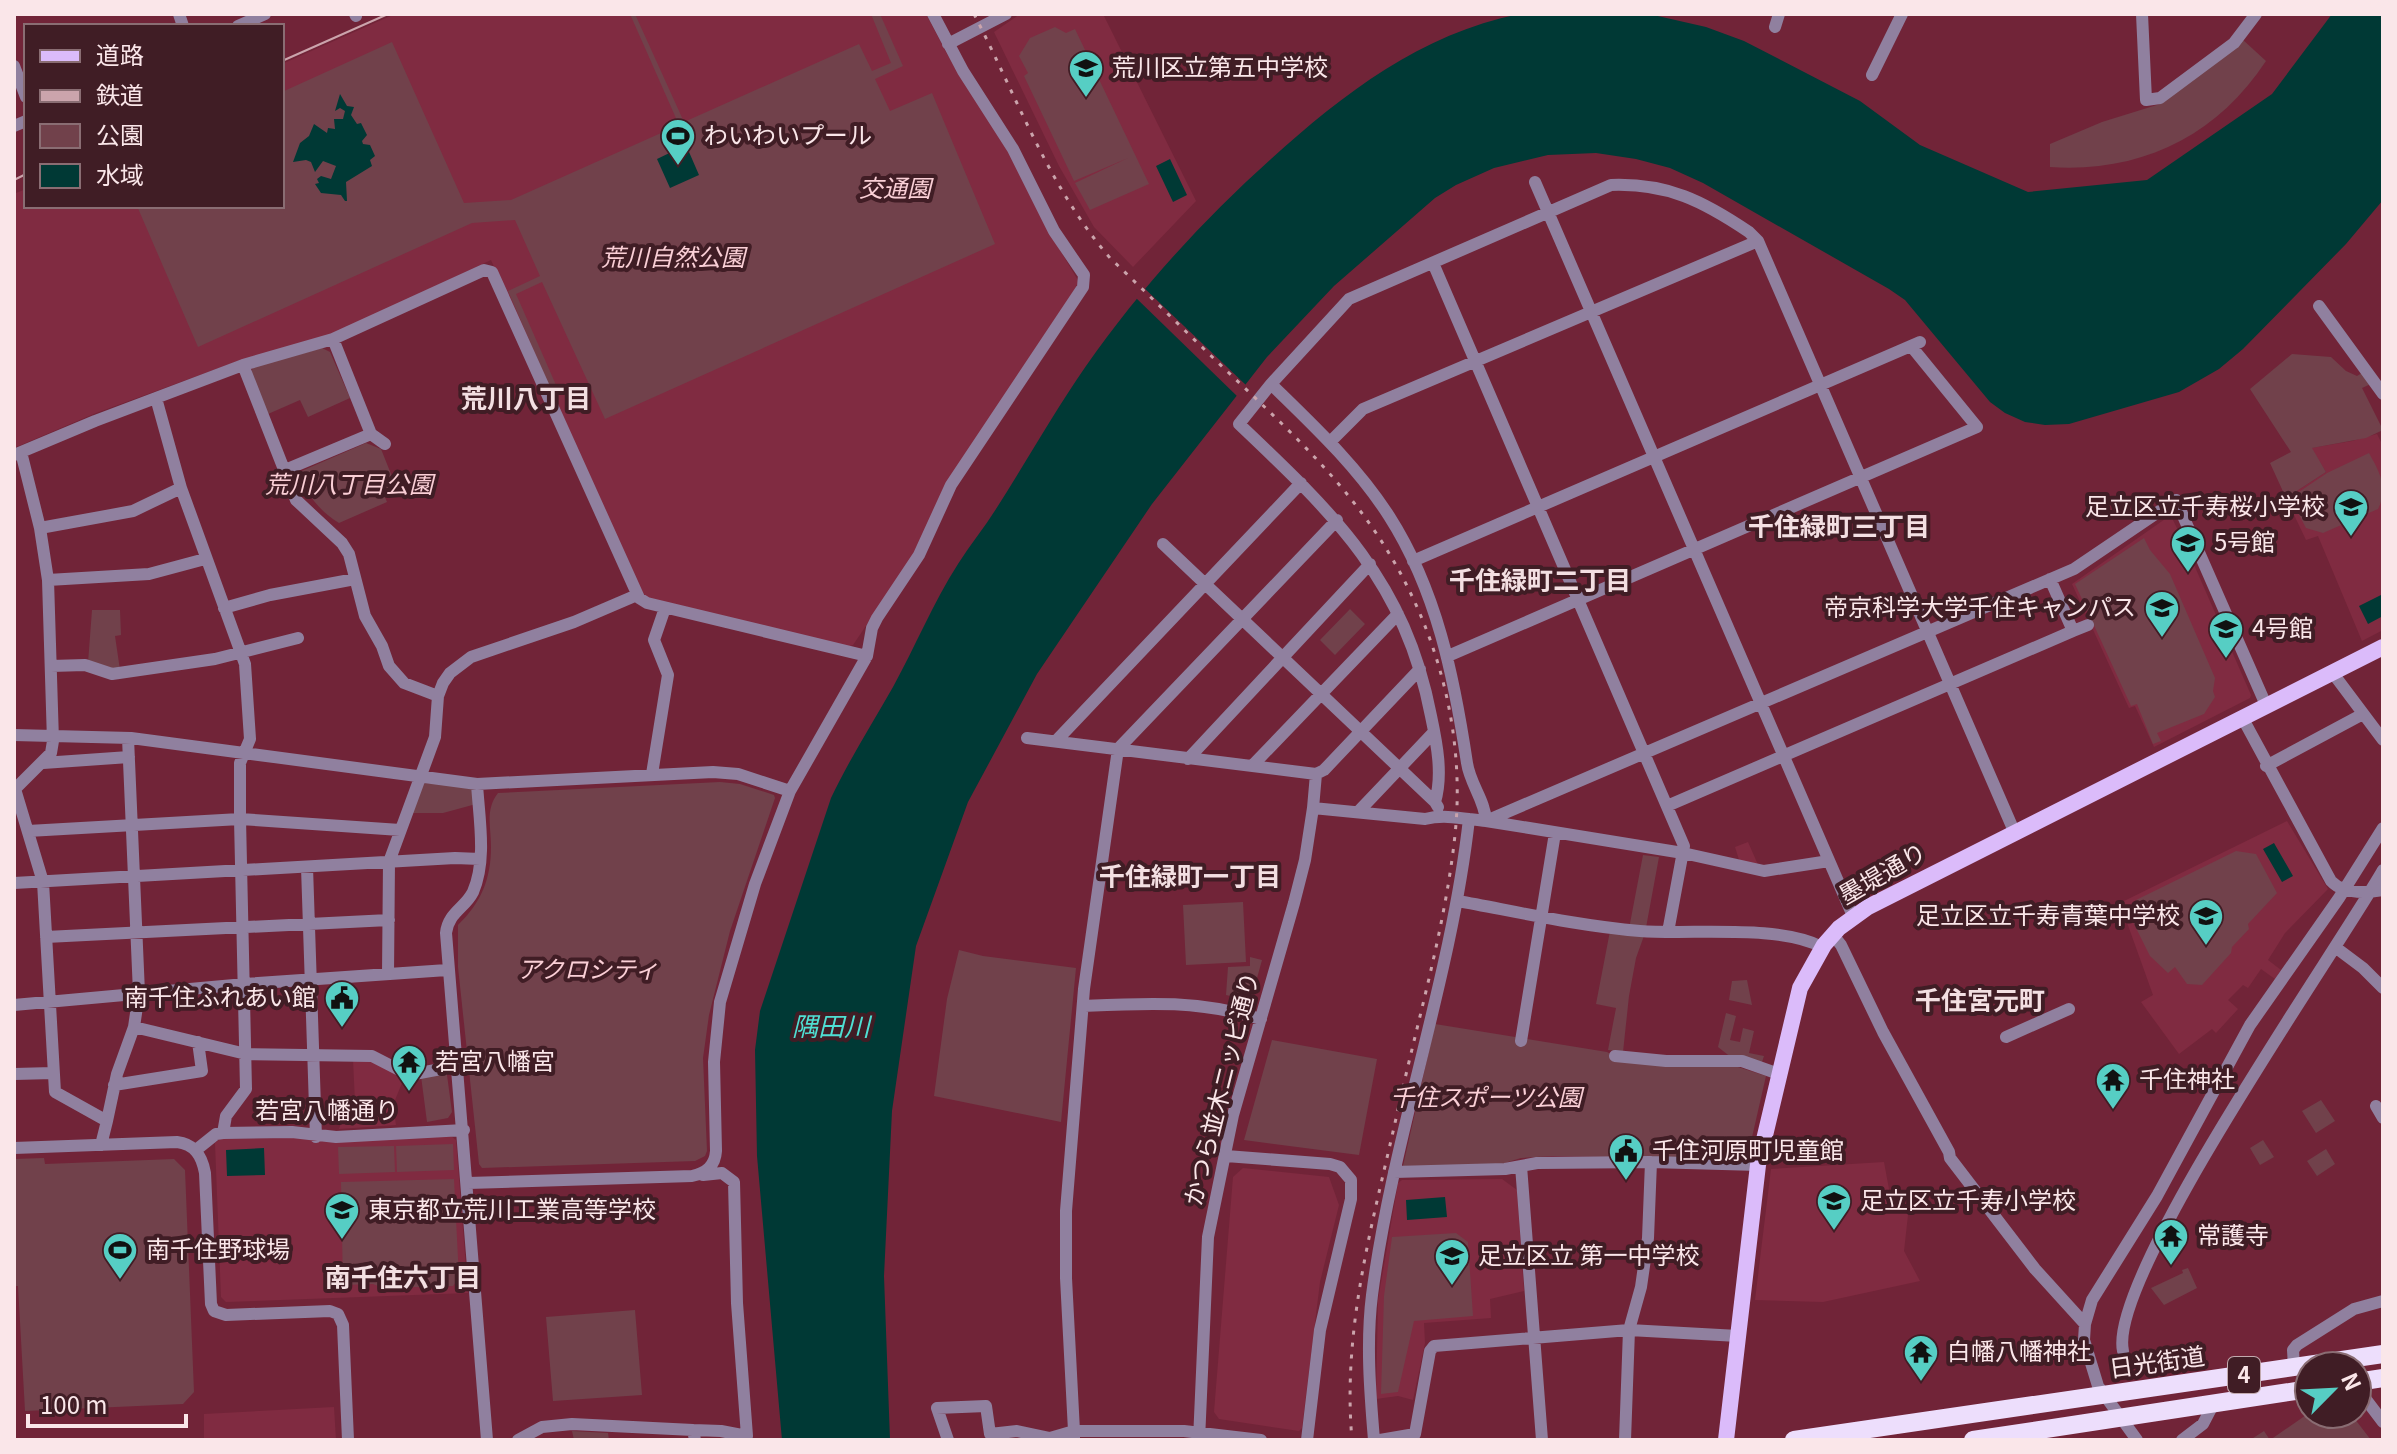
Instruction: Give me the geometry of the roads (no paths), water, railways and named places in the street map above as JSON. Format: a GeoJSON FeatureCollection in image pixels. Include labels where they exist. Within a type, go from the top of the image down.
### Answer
{"type":"FeatureCollection","features":[{"type":"Feature","properties":{"kind":"highway","name":"日光街道"},"geometry":{"type":"LineString","coordinates":[[1794,1440],[2293,1367]]}},
{"type":"Feature","properties":{"kind":"highway","name":"日光街道"},"geometry":{"type":"LineString","coordinates":[[1973,1440],[2293,1391]]}},
{"type":"Feature","properties":{"kind":"main road","name":"墨堤通り"},"geometry":{"type":"LineString","coordinates":[[1726,1440],[1758,1165],[1800,988],[1827,941],[1853,916],[2014,831],[2383,647]]}},
{"type":"Feature","properties":{"kind":"street"},"geometry":{"type":"LineString","coordinates":[[246,20],[265,14]]}},
{"type":"Feature","properties":{"kind":"street"},"geometry":{"type":"LineString","coordinates":[[692,1176],[710,1168],[716,1159],[714,1062],[720,1002],[755,884],[790,791],[867,656],[872,628],[919,555],[951,485],[1085,283],[1084,275],[1054,231],[1013,149],[933,14]]}},
{"type":"Feature","properties":{"kind":"street"},"geometry":{"type":"LineString","coordinates":[[948,44],[1006,14]]}},
{"type":"Feature","properties":{"kind":"street"},"geometry":{"type":"LineString","coordinates":[[1775,27],[1779,14]]}},
{"type":"Feature","properties":{"kind":"street"},"geometry":{"type":"LineString","coordinates":[[1872,75],[1902,14]]}},
{"type":"Feature","properties":{"kind":"street"},"geometry":{"type":"LineString","coordinates":[[2142,14],[2146,100],[2160,98],[2234,43],[2256,14]]}},
{"type":"Feature","properties":{"kind":"street"},"geometry":{"type":"LineString","coordinates":[[14,66],[24,92]]}},
{"type":"Feature","properties":{"kind":"street"},"geometry":{"type":"LineString","coordinates":[[1535,182],[1853,916]]}},
{"type":"Feature","properties":{"kind":"street"},"geometry":{"type":"LineString","coordinates":[[1435,802],[1439,789],[1434,732],[1420,669],[1398,614],[1370,564],[1337,520],[1239,424],[1271,384],[1349,299],[1611,185],[1659,187],[1702,204],[1758,241],[2014,831]]}},
{"type":"Feature","properties":{"kind":"street"},"geometry":{"type":"LineString","coordinates":[[1330,442],[1363,409],[1758,241]]}},
{"type":"Feature","properties":{"kind":"street"},"geometry":{"type":"LineString","coordinates":[[1433,263],[1684,846],[1668,932]]}},
{"type":"Feature","properties":{"kind":"street"},"geometry":{"type":"LineString","coordinates":[[107,1121],[55,1092],[43,882],[15,789],[51,753],[48,580],[40,528],[18,454],[243,365],[333,339],[484,270],[492,272],[637,595],[647,603],[665,608],[867,656]]}},
{"type":"Feature","properties":{"kind":"street"},"geometry":{"type":"LineString","coordinates":[[2319,306],[2383,394]]}},
{"type":"Feature","properties":{"kind":"street"},"geometry":{"type":"LineString","coordinates":[[333,339],[371,434],[385,444]]}},
{"type":"Feature","properties":{"kind":"street"},"geometry":{"type":"LineString","coordinates":[[1413,561],[1915,344],[1977,427],[1448,656]]}},
{"type":"Feature","properties":{"kind":"street"},"geometry":{"type":"LineString","coordinates":[[243,365],[296,500],[342,543],[349,554],[365,616],[394,674],[404,683],[438,696]]}},
{"type":"Feature","properties":{"kind":"street"},"geometry":{"type":"LineString","coordinates":[[1271,384],[1330,442],[1390,517],[1413,561],[1434,607],[1448,656],[1468,769],[1482,802],[1486,821]]}},
{"type":"Feature","properties":{"kind":"street"},"geometry":{"type":"LineString","coordinates":[[156,398],[205,559],[242,652],[250,739],[240,763],[246,1089],[226,1116],[223,1133]]}},
{"type":"Feature","properties":{"kind":"street"},"geometry":{"type":"LineString","coordinates":[[285,470],[371,434]]}},
{"type":"Feature","properties":{"kind":"street"},"geometry":{"type":"LineString","coordinates":[[1056,741],[1301,483]]}},
{"type":"Feature","properties":{"kind":"street"},"geometry":{"type":"LineString","coordinates":[[40,528],[133,511],[181,488]]}},
{"type":"Feature","properties":{"kind":"street"},"geometry":{"type":"LineString","coordinates":[[1486,821],[2074,569],[2176,500],[2266,705]]}},
{"type":"Feature","properties":{"kind":"street"},"geometry":{"type":"LineString","coordinates":[[1074,1436],[1066,1211],[1083,1006],[1118,749],[1337,520]]}},
{"type":"Feature","properties":{"kind":"street"},"geometry":{"type":"LineString","coordinates":[[1163,544],[1435,802],[1441,815]]}},
{"type":"Feature","properties":{"kind":"street"},"geometry":{"type":"LineString","coordinates":[[48,580],[149,574],[205,559]]}},
{"type":"Feature","properties":{"kind":"street"},"geometry":{"type":"LineString","coordinates":[[1188,759],[1370,564]]}},
{"type":"Feature","properties":{"kind":"street"},"geometry":{"type":"LineString","coordinates":[[224,608],[270,595],[355,579]]}},
{"type":"Feature","properties":{"kind":"street"},"geometry":{"type":"LineString","coordinates":[[2050,579],[2073,631]]}},
{"type":"Feature","properties":{"kind":"street"},"geometry":{"type":"LineString","coordinates":[[388,974],[389,862],[435,737],[438,696],[450,673],[471,657],[574,622],[637,595]]}},
{"type":"Feature","properties":{"kind":"street"},"geometry":{"type":"LineString","coordinates":[[652,774],[668,675],[654,640],[665,608]]}},
{"type":"Feature","properties":{"kind":"street"},"geometry":{"type":"LineString","coordinates":[[1252,766],[1398,614]]}},
{"type":"Feature","properties":{"kind":"street"},"geometry":{"type":"LineString","coordinates":[[1667,806],[2088,625]]}},
{"type":"Feature","properties":{"kind":"street"},"geometry":{"type":"LineString","coordinates":[[51,666],[85,665],[112,674],[215,659],[298,638]]}},
{"type":"Feature","properties":{"kind":"street"},"geometry":{"type":"LineString","coordinates":[[1027,738],[1316,774],[1324,770],[1420,669]]}},
{"type":"Feature","properties":{"kind":"street"},"geometry":{"type":"LineString","coordinates":[[2332,672],[2383,740]]}},
{"type":"Feature","properties":{"kind":"street"},"geometry":{"type":"LineString","coordinates":[[2266,766],[2363,714]]}},
{"type":"Feature","properties":{"kind":"street"},"geometry":{"type":"LineString","coordinates":[[2242,717],[2324,871],[2336,887],[2377,892]]}},
{"type":"Feature","properties":{"kind":"street"},"geometry":{"type":"LineString","coordinates":[[1358,812],[1434,732]]}},
{"type":"Feature","properties":{"kind":"street"},"geometry":{"type":"LineString","coordinates":[[14,735],[128,738],[477,784],[652,774],[738,774],[790,791]]}},
{"type":"Feature","properties":{"kind":"street"},"geometry":{"type":"LineString","coordinates":[[101,1145],[114,1085],[134,1027],[139,993],[128,738]]}},
{"type":"Feature","properties":{"kind":"street"},"geometry":{"type":"LineString","coordinates":[[43,763],[129,757]]}},
{"type":"Feature","properties":{"kind":"street","name":"かつら並木ニッピ通り"},"geometry":{"type":"LineString","coordinates":[[1199,1436],[1208,1237],[1233,1115],[1298,888],[1316,774]]}},
{"type":"Feature","properties":{"kind":"street"},"geometry":{"type":"LineString","coordinates":[[468,1183],[447,970],[447,926],[472,893],[480,859],[477,784]]}},
{"type":"Feature","properties":{"kind":"street"},"geometry":{"type":"LineString","coordinates":[[1313,808],[1425,819],[1441,815],[1486,821],[1683,853],[1764,871],[1829,861]]}},
{"type":"Feature","properties":{"kind":"street"},"geometry":{"type":"LineString","coordinates":[[28,831],[240,819],[400,830]]}},
{"type":"Feature","properties":{"kind":"street"},"geometry":{"type":"LineString","coordinates":[[1430,1440],[1415,1434],[1377,1440],[1369,1381],[1372,1295],[1394,1172],[1458,901],[1469,819]]}},
{"type":"Feature","properties":{"kind":"street"},"geometry":{"type":"LineString","coordinates":[[2137,1440],[2098,1386],[2084,1340],[2092,1300],[2150,1208],[2250,1025],[2383,828]]}},
{"type":"Feature","properties":{"kind":"street"},"geometry":{"type":"LineString","coordinates":[[1521,1041],[1555,833]]}},
{"type":"Feature","properties":{"kind":"street"},"geometry":{"type":"LineString","coordinates":[[14,883],[480,859]]}},
{"type":"Feature","properties":{"kind":"street"},"geometry":{"type":"LineString","coordinates":[[307,867],[316,1137]]}},
{"type":"Feature","properties":{"kind":"street"},"geometry":{"type":"LineString","coordinates":[[2377,892],[2383,870]]}},
{"type":"Feature","properties":{"kind":"street"},"geometry":{"type":"LineString","coordinates":[[2123,1351],[2122,1334],[2143,1271],[2196,1172],[2290,1015],[2383,879]]}},
{"type":"Feature","properties":{"kind":"street"},"geometry":{"type":"LineString","coordinates":[[1458,901],[1542,918],[1640,931],[1741,933],[1841,945],[1950,1158],[2035,1269],[2085,1324]]}},
{"type":"Feature","properties":{"kind":"street"},"geometry":{"type":"LineString","coordinates":[[46,937],[389,920]]}},
{"type":"Feature","properties":{"kind":"street"},"geometry":{"type":"LineString","coordinates":[[2335,947],[2383,988]]}},
{"type":"Feature","properties":{"kind":"street"},"geometry":{"type":"LineString","coordinates":[[14,1005],[447,970]]}},
{"type":"Feature","properties":{"kind":"street"},"geometry":{"type":"LineString","coordinates":[[1083,1006],[1178,1003],[1219,1007],[1261,1019]]}},
{"type":"Feature","properties":{"kind":"street"},"geometry":{"type":"LineString","coordinates":[[2006,1037],[2069,1009]]}},
{"type":"Feature","properties":{"kind":"street"},"geometry":{"type":"LineString","coordinates":[[134,1027],[246,1054],[372,1056],[409,1075],[457,1066]]}},
{"type":"Feature","properties":{"kind":"street"},"geometry":{"type":"LineString","coordinates":[[114,1085],[202,1071],[198,1042]]}},
{"type":"Feature","properties":{"kind":"street"},"geometry":{"type":"LineString","coordinates":[[1615,1056],[1666,1061],[1742,1061],[1779,1074]]}},
{"type":"Feature","properties":{"kind":"street"},"geometry":{"type":"LineString","coordinates":[[14,1074],[53,1073]]}},
{"type":"Feature","properties":{"kind":"street"},"geometry":{"type":"LineString","coordinates":[[2376,1106],[2383,1118]]}},
{"type":"Feature","properties":{"kind":"street","name":"若宮八幡通り"},"geometry":{"type":"LineString","coordinates":[[196,1150],[216,1134],[223,1133],[292,1132],[316,1137],[464,1130]]}},
{"type":"Feature","properties":{"kind":"street"},"geometry":{"type":"LineString","coordinates":[[14,1148],[177,1142],[188,1144],[196,1150],[205,1173],[211,1304],[214,1311],[226,1315],[330,1311],[338,1314],[343,1325],[348,1440]]}},
{"type":"Feature","properties":{"kind":"street"},"geometry":{"type":"LineString","coordinates":[[1226,1156],[1330,1164],[1340,1167],[1351,1180],[1351,1199],[1320,1330],[1307,1440]]}},
{"type":"Feature","properties":{"kind":"street"},"geometry":{"type":"LineString","coordinates":[[1625,1440],[1629,1330],[1641,1287],[1647,1246],[1651,1162]]}},
{"type":"Feature","properties":{"kind":"street"},"geometry":{"type":"LineString","coordinates":[[1394,1172],[1505,1169],[1537,1163],[1758,1165]]}},
{"type":"Feature","properties":{"kind":"street"},"geometry":{"type":"LineString","coordinates":[[1521,1166],[1542,1440]]}},
{"type":"Feature","properties":{"kind":"street"},"geometry":{"type":"LineString","coordinates":[[487,1440],[465,1183],[722,1173],[734,1182],[737,1303],[747,1436],[721,1431],[694,1435],[572,1424],[542,1427],[518,1440]]}},
{"type":"Feature","properties":{"kind":"street"},"geometry":{"type":"LineString","coordinates":[[2293,1350],[2354,1309],[2383,1301]]}},
{"type":"Feature","properties":{"kind":"street"},"geometry":{"type":"LineString","coordinates":[[1415,1434],[1430,1351],[1434,1346],[1629,1330],[1738,1336]]}},
{"type":"Feature","properties":{"kind":"street"},"geometry":{"type":"LineString","coordinates":[[2182,1440],[2203,1424],[2214,1403]]}},
{"type":"Feature","properties":{"kind":"street"},"geometry":{"type":"LineString","coordinates":[[948,1440],[937,1408],[986,1406],[990,1434],[1017,1431],[1050,1438],[1199,1436],[1261,1440]]}},
{"type":"Feature","properties":{"kind":"water","name":"隅田川"},"geometry":{"type":"Polygon","coordinates":[[[1519,14],[1649,14],[1706,27],[1744,41],[1860,101],[1920,145],[2028,192],[2147,180],[2272,94],[2332,14],[2383,14],[2383,200],[2346,244],[2243,349],[2219,369],[2179,392],[2069,424],[2045,425],[2025,422],[1990,402],[1905,300],[1889,289],[1703,183],[1670,168],[1596,153],[1548,155],[1494,168],[1435,198],[1334,286],[1267,357],[1152,504],[1037,674],[968,802],[916,946],[892,1111],[884,1276],[890,1440],[782,1440],[757,1156],[755,1050],[760,1011],[838,784],[958,564],[1086,366],[1173,257],[1271,159],[1356,89],[1417,51],[1449,36],[1519,14]]]}},
{"type":"Feature","properties":{"kind":"water"},"geometry":{"type":"Polygon","coordinates":[[[340,94],[347,106],[354,107],[351,115],[357,124],[361,123],[367,135],[363,144],[370,145],[375,156],[370,160],[372,166],[346,182],[347,201],[341,195],[321,193],[315,184],[319,183],[317,179],[321,176],[331,179],[336,166],[323,161],[315,172],[311,162],[293,162],[300,143],[309,136],[314,124],[327,133],[328,128],[335,129],[334,119],[343,119],[345,111],[340,108],[335,111],[340,94]]]}},
{"type":"Feature","properties":{"kind":"water","name":"わいわいプール"},"geometry":{"type":"Polygon","coordinates":[[[686,145],[699,175],[670,188],[657,159],[686,145]]]}},
{"type":"Feature","properties":{"kind":"water"},"geometry":{"type":"Polygon","coordinates":[[[1170,159],[1187,195],[1173,202],[1156,166],[1170,159]]]}},
{"type":"Feature","properties":{"kind":"water"},"geometry":{"type":"Polygon","coordinates":[[[2383,594],[2383,616],[2368,624],[2359,606],[2383,594]]]}},
{"type":"Feature","properties":{"kind":"water"},"geometry":{"type":"Polygon","coordinates":[[[2274,843],[2293,876],[2282,882],[2263,849],[2274,843]]]}},
{"type":"Feature","properties":{"kind":"water"},"geometry":{"type":"Polygon","coordinates":[[[264,1148],[265,1175],[227,1176],[226,1150],[264,1148]]]}},
{"type":"Feature","properties":{"kind":"water"},"geometry":{"type":"Polygon","coordinates":[[[1445,1197],[1447,1217],[1407,1220],[1406,1200],[1445,1197]]]}},
{"type":"Feature","properties":{"kind":"tram line"},"geometry":{"type":"LineString","coordinates":[[284,60],[388,14]]}},
{"type":"Feature","properties":{"kind":"tram line"},"geometry":{"type":"LineString","coordinates":[[14,180],[24,175]]}},
{"type":"Feature","properties":{"kind":"railway"},"geometry":{"type":"LineString","coordinates":[[974,14],[1051,171],[1088,230],[1110,258],[1281,423],[1346,493],[1385,547],[1406,585],[1438,665],[1449,707],[1455,749],[1455,835],[1438,940],[1362,1276],[1351,1357],[1352,1440]]}},
{"type":"Feature","properties":{"kind":"place","name":"荒川区立第五中学校"},"geometry":{"type":"Point","coordinates":[1086,99]}},
{"type":"Feature","properties":{"kind":"place","name":"わいわいプール"},"geometry":{"type":"Point","coordinates":[678,167]}},
{"type":"Feature","properties":{"kind":"place","name":"足立区立千寿桜小学校"},"geometry":{"type":"Point","coordinates":[2351,538]}},
{"type":"Feature","properties":{"kind":"place","name":"5号館"},"geometry":{"type":"Point","coordinates":[2188,574]}},
{"type":"Feature","properties":{"kind":"place","name":"帝京科学大学千住キャンパス"},"geometry":{"type":"Point","coordinates":[2162,639]}},
{"type":"Feature","properties":{"kind":"place","name":"4号館"},"geometry":{"type":"Point","coordinates":[2226,660]}},
{"type":"Feature","properties":{"kind":"place","name":"足立区立千寿青葉中学校"},"geometry":{"type":"Point","coordinates":[2206,947]}},
{"type":"Feature","properties":{"kind":"place","name":"南千住ふれあい館"},"geometry":{"type":"Point","coordinates":[342,1029]}},
{"type":"Feature","properties":{"kind":"place","name":"若宮八幡宮"},"geometry":{"type":"Point","coordinates":[409,1093]}},
{"type":"Feature","properties":{"kind":"place","name":"千住神社"},"geometry":{"type":"Point","coordinates":[2113,1111]}},
{"type":"Feature","properties":{"kind":"place","name":"千住河原町児童館"},"geometry":{"type":"Point","coordinates":[1626,1182]}},
{"type":"Feature","properties":{"kind":"place","name":"足立区立千寿小学校"},"geometry":{"type":"Point","coordinates":[1834,1232]}},
{"type":"Feature","properties":{"kind":"place","name":"東京都立荒川工業高等学校"},"geometry":{"type":"Point","coordinates":[342,1241]}},
{"type":"Feature","properties":{"kind":"place","name":"常護寺"},"geometry":{"type":"Point","coordinates":[2171,1267]}},
{"type":"Feature","properties":{"kind":"place","name":"南千住野球場"},"geometry":{"type":"Point","coordinates":[120,1281]}},
{"type":"Feature","properties":{"kind":"place","name":"足立区立 第一中学校"},"geometry":{"type":"Point","coordinates":[1452,1287]}},
{"type":"Feature","properties":{"kind":"place","name":"白幡八幡神社"},"geometry":{"type":"Point","coordinates":[1921,1383]}},
{"type":"Feature","properties":{"kind":"district","name":"荒川八丁目"},"geometry":{"type":"Point","coordinates":[526,399]}},
{"type":"Feature","properties":{"kind":"district","name":"千住緑町三丁目"},"geometry":{"type":"Point","coordinates":[1839,527]}},
{"type":"Feature","properties":{"kind":"district","name":"千住緑町二丁目"},"geometry":{"type":"Point","coordinates":[1540,581]}},
{"type":"Feature","properties":{"kind":"district","name":"千住緑町一丁目"},"geometry":{"type":"Point","coordinates":[1190,877]}},
{"type":"Feature","properties":{"kind":"district","name":"千住宮元町"},"geometry":{"type":"Point","coordinates":[1980,1001]}},
{"type":"Feature","properties":{"kind":"district","name":"南千住六丁目"},"geometry":{"type":"Point","coordinates":[403,1278]}},
{"type":"Feature","properties":{"kind":"park label","name":"交通園"},"geometry":{"type":"Point","coordinates":[895,189]}},
{"type":"Feature","properties":{"kind":"park label","name":"荒川自然公園"},"geometry":{"type":"Point","coordinates":[673,258]}},
{"type":"Feature","properties":{"kind":"park label","name":"荒川八丁目公園"},"geometry":{"type":"Point","coordinates":[349,485]}},
{"type":"Feature","properties":{"kind":"park label","name":"アクロシティ"},"geometry":{"type":"Point","coordinates":[588,970]}},
{"type":"Feature","properties":{"kind":"park label","name":"千住スポーツ公園"},"geometry":{"type":"Point","coordinates":[1486,1098]}}]}
